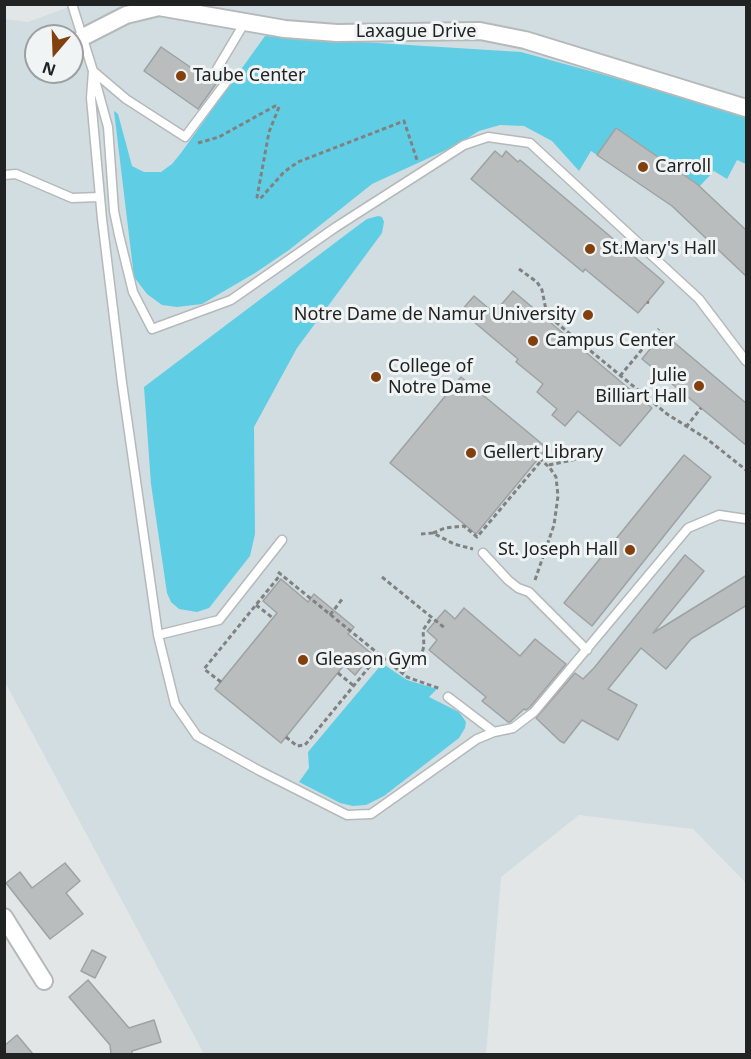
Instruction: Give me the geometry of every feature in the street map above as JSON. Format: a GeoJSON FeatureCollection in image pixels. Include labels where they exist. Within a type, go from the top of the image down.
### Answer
{"type":"FeatureCollection","features":[{"type":"Feature","properties":{"kind":"street","name":"Laxague Drive"},"geometry":{"type":"LineString","coordinates":[[84,36],[126,15],[159,7],[285,28],[337,33],[480,31],[525,40],[747,108]]}},
{"type":"Feature","properties":{"kind":"street"},"geometry":{"type":"LineString","coordinates":[[4,917],[44,981]]}},
{"type":"Feature","properties":{"kind":"lane"},"geometry":{"type":"LineString","coordinates":[[72,4],[79,24]]}},
{"type":"Feature","properties":{"kind":"lane"},"geometry":{"type":"LineString","coordinates":[[93,71],[126,99],[185,137],[227,81],[218,69],[244,22]]}},
{"type":"Feature","properties":{"kind":"lane"},"geometry":{"type":"LineString","coordinates":[[84,40],[108,127],[114,211],[119,235],[133,292],[152,329],[231,300],[336,227],[464,145],[488,137],[530,143],[699,299],[747,361]]}},
{"type":"Feature","properties":{"kind":"lane"},"geometry":{"type":"LineString","coordinates":[[93,71],[91,98],[102,219],[122,383],[158,635],[175,704],[197,736],[347,815],[371,814],[477,739],[513,728],[534,712],[688,528],[719,515],[747,519]]}},
{"type":"Feature","properties":{"kind":"lane"},"geometry":{"type":"LineString","coordinates":[[4,176],[16,174],[72,198],[100,197]]}},
{"type":"Feature","properties":{"kind":"lane"},"geometry":{"type":"LineString","coordinates":[[158,635],[219,620],[282,540]]}},
{"type":"Feature","properties":{"kind":"lane"},"geometry":{"type":"LineString","coordinates":[[483,553],[507,580],[529,592],[587,650]]}},
{"type":"Feature","properties":{"kind":"lane"},"geometry":{"type":"LineString","coordinates":[[448,697],[494,732]]}},
{"type":"Feature","properties":{"kind":"path"},"geometry":{"type":"LineString","coordinates":[[185,137],[194,143],[219,137],[278,106],[279,109],[269,132],[257,197],[260,199],[284,172],[298,162],[404,121],[421,173]]}},
{"type":"Feature","properties":{"kind":"path"},"geometry":{"type":"LineString","coordinates":[[519,269],[537,282],[542,290],[546,310],[552,320],[686,427],[707,439],[747,470]]}},
{"type":"Feature","properties":{"kind":"path"},"geometry":{"type":"LineString","coordinates":[[620,375],[659,328]]}},
{"type":"Feature","properties":{"kind":"path"},"geometry":{"type":"LineString","coordinates":[[686,427],[701,408]]}},
{"type":"Feature","properties":{"kind":"path"},"geometry":{"type":"LineString","coordinates":[[547,465],[591,456],[603,457]]}},
{"type":"Feature","properties":{"kind":"path"},"geometry":{"type":"LineString","coordinates":[[421,534],[464,526],[477,537],[540,459],[556,477],[558,504],[546,553],[529,592]]}},
{"type":"Feature","properties":{"kind":"path"},"geometry":{"type":"LineString","coordinates":[[433,533],[454,544],[483,553]]}},
{"type":"Feature","properties":{"kind":"path"},"geometry":{"type":"LineString","coordinates":[[221,682],[204,669],[269,592],[280,573],[407,677],[436,687],[448,697]]}},
{"type":"Feature","properties":{"kind":"path"},"geometry":{"type":"LineString","coordinates":[[382,577],[446,629]]}},
{"type":"Feature","properties":{"kind":"path"},"geometry":{"type":"LineString","coordinates":[[330,615],[343,598]]}},
{"type":"Feature","properties":{"kind":"path"},"geometry":{"type":"LineString","coordinates":[[256,605],[273,618]]}},
{"type":"Feature","properties":{"kind":"path"},"geometry":{"type":"LineString","coordinates":[[402,673],[422,652],[423,630],[432,617]]}},
{"type":"Feature","properties":{"kind":"path"},"geometry":{"type":"LineString","coordinates":[[286,736],[297,746],[305,745],[379,655]]}},
{"type":"Feature","properties":{"kind":"path"},"geometry":{"type":"LineString","coordinates":[[363,666],[367,669]]}},
{"type":"Feature","properties":{"kind":"path"},"geometry":{"type":"LineString","coordinates":[[338,673],[354,686]]}},
{"type":"Feature","properties":{"kind":"shaded area","name":"College of Notre Dame"},"geometry":{"type":"Polygon","coordinates":[[[77,4],[746,5],[746,883],[693,829],[579,815],[501,877],[486,1054],[204,1054],[5,682],[4,19],[28,22],[77,4]]]}},
{"type":"Feature","properties":{"kind":"shaded area"},"geometry":{"type":"Polygon","coordinates":[[[265,36],[521,52],[670,93],[746,118],[746,164],[737,160],[727,179],[714,171],[698,188],[689,178],[616,128],[597,155],[591,151],[579,171],[552,141],[524,126],[500,125],[479,131],[455,146],[372,184],[289,250],[202,304],[177,307],[162,305],[147,294],[134,277],[114,111],[118,114],[132,166],[144,172],[161,172],[181,153],[265,36]]]}},
{"type":"Feature","properties":{"kind":"shaded area"},"geometry":{"type":"Polygon","coordinates":[[[382,217],[384,222],[382,233],[297,348],[254,427],[255,534],[250,556],[209,608],[197,612],[179,609],[171,602],[167,593],[151,484],[144,387],[356,227],[367,219],[382,217]]]}},
{"type":"Feature","properties":{"kind":"shaded area"},"geometry":{"type":"Polygon","coordinates":[[[381,665],[407,680],[437,689],[429,697],[459,712],[466,722],[465,728],[459,738],[384,796],[366,805],[353,806],[340,803],[299,782],[309,768],[308,752],[381,665]]]}},
{"type":"Feature","properties":{"kind":"building","name":"Taube Center"},"geometry":{"type":"Polygon","coordinates":[[[161,47],[196,71],[198,67],[218,81],[198,109],[144,71],[161,47]]]}},
{"type":"Feature","properties":{"kind":"building"},"geometry":{"type":"Polygon","coordinates":[[[616,128],[697,184],[747,231],[747,277],[672,206],[597,155],[616,128]]]}},
{"type":"Feature","properties":{"kind":"building","name":"St.Mary's Hall"},"geometry":{"type":"Polygon","coordinates":[[[495,151],[502,157],[506,151],[518,162],[520,160],[664,282],[638,313],[585,269],[583,272],[471,179],[495,151]]]}},
{"type":"Feature","properties":{"kind":"building"},"geometry":{"type":"Polygon","coordinates":[[[513,291],[652,408],[620,446],[578,411],[565,426],[552,415],[557,409],[537,392],[543,384],[516,362],[518,359],[461,311],[474,296],[494,313],[513,291]]]}},
{"type":"Feature","properties":{"kind":"building","name":"Julie Billiart Hall"},"geometry":{"type":"Polygon","coordinates":[[[663,333],[747,404],[747,446],[642,359],[663,333]]]}},
{"type":"Feature","properties":{"kind":"building","name":"Gellert Library"},"geometry":{"type":"Polygon","coordinates":[[[461,377],[547,448],[476,534],[390,463],[461,377]]]}},
{"type":"Feature","properties":{"kind":"building","name":"St. Joseph Hall"},"geometry":{"type":"Polygon","coordinates":[[[684,455],[711,477],[592,626],[564,603],[684,455]]]}},
{"type":"Feature","properties":{"kind":"building"},"geometry":{"type":"Polygon","coordinates":[[[685,555],[704,571],[653,633],[747,575],[747,605],[691,639],[666,669],[641,648],[608,689],[637,705],[618,740],[582,720],[564,743],[560,741],[536,718],[575,673],[583,679],[594,668],[685,555]]]}},
{"type":"Feature","properties":{"kind":"building","name":"Gleason Gym"},"geometry":{"type":"Polygon","coordinates":[[[281,579],[308,602],[314,594],[354,627],[348,634],[372,654],[355,675],[344,665],[281,743],[215,689],[277,613],[263,601],[281,579]]]}},
{"type":"Feature","properties":{"kind":"building"},"geometry":{"type":"Polygon","coordinates":[[[464,608],[520,656],[535,639],[566,664],[530,707],[524,709],[510,722],[482,701],[486,697],[429,650],[437,640],[427,631],[445,610],[455,619],[464,608]]]}},
{"type":"Feature","properties":{"kind":"building"},"geometry":{"type":"Polygon","coordinates":[[[65,863],[80,881],[66,893],[83,914],[50,939],[6,883],[20,872],[32,888],[65,863]]]}},
{"type":"Feature","properties":{"kind":"building"},"geometry":{"type":"Polygon","coordinates":[[[92,950],[106,957],[95,978],[81,971],[92,950]]]}},
{"type":"Feature","properties":{"kind":"building"},"geometry":{"type":"Polygon","coordinates":[[[88,980],[129,1028],[154,1020],[161,1042],[132,1051],[132,1054],[111,1054],[110,1045],[69,997],[88,980]]]}},
{"type":"Feature","properties":{"kind":"building"},"geometry":{"type":"Polygon","coordinates":[[[17,1035],[33,1054],[4,1054],[4,1046],[17,1035]]]}},
{"type":"Feature","properties":{"kind":"place","name":"Taube Center"},"geometry":{"type":"Point","coordinates":[181,76]}},
{"type":"Feature","properties":{"kind":"place","name":"Carroll"},"geometry":{"type":"Point","coordinates":[643,167]}},
{"type":"Feature","properties":{"kind":"place","name":"St.Mary's Hall"},"geometry":{"type":"Point","coordinates":[590,249]}},
{"type":"Feature","properties":{"kind":"place","name":"Notre Dame de Namur University"},"geometry":{"type":"Point","coordinates":[588,315]}},
{"type":"Feature","properties":{"kind":"place","name":"Campus Center"},"geometry":{"type":"Point","coordinates":[533,341]}},
{"type":"Feature","properties":{"kind":"place","name":"College of Notre Dame"},"geometry":{"type":"Point","coordinates":[376,377]}},
{"type":"Feature","properties":{"kind":"place","name":"Julie Billiart Hall"},"geometry":{"type":"Point","coordinates":[699,386]}},
{"type":"Feature","properties":{"kind":"place","name":"Gellert Library"},"geometry":{"type":"Point","coordinates":[471,453]}},
{"type":"Feature","properties":{"kind":"place","name":"St. Joseph Hall"},"geometry":{"type":"Point","coordinates":[630,550]}},
{"type":"Feature","properties":{"kind":"place","name":"Gleason Gym"},"geometry":{"type":"Point","coordinates":[303,660]}}]}
